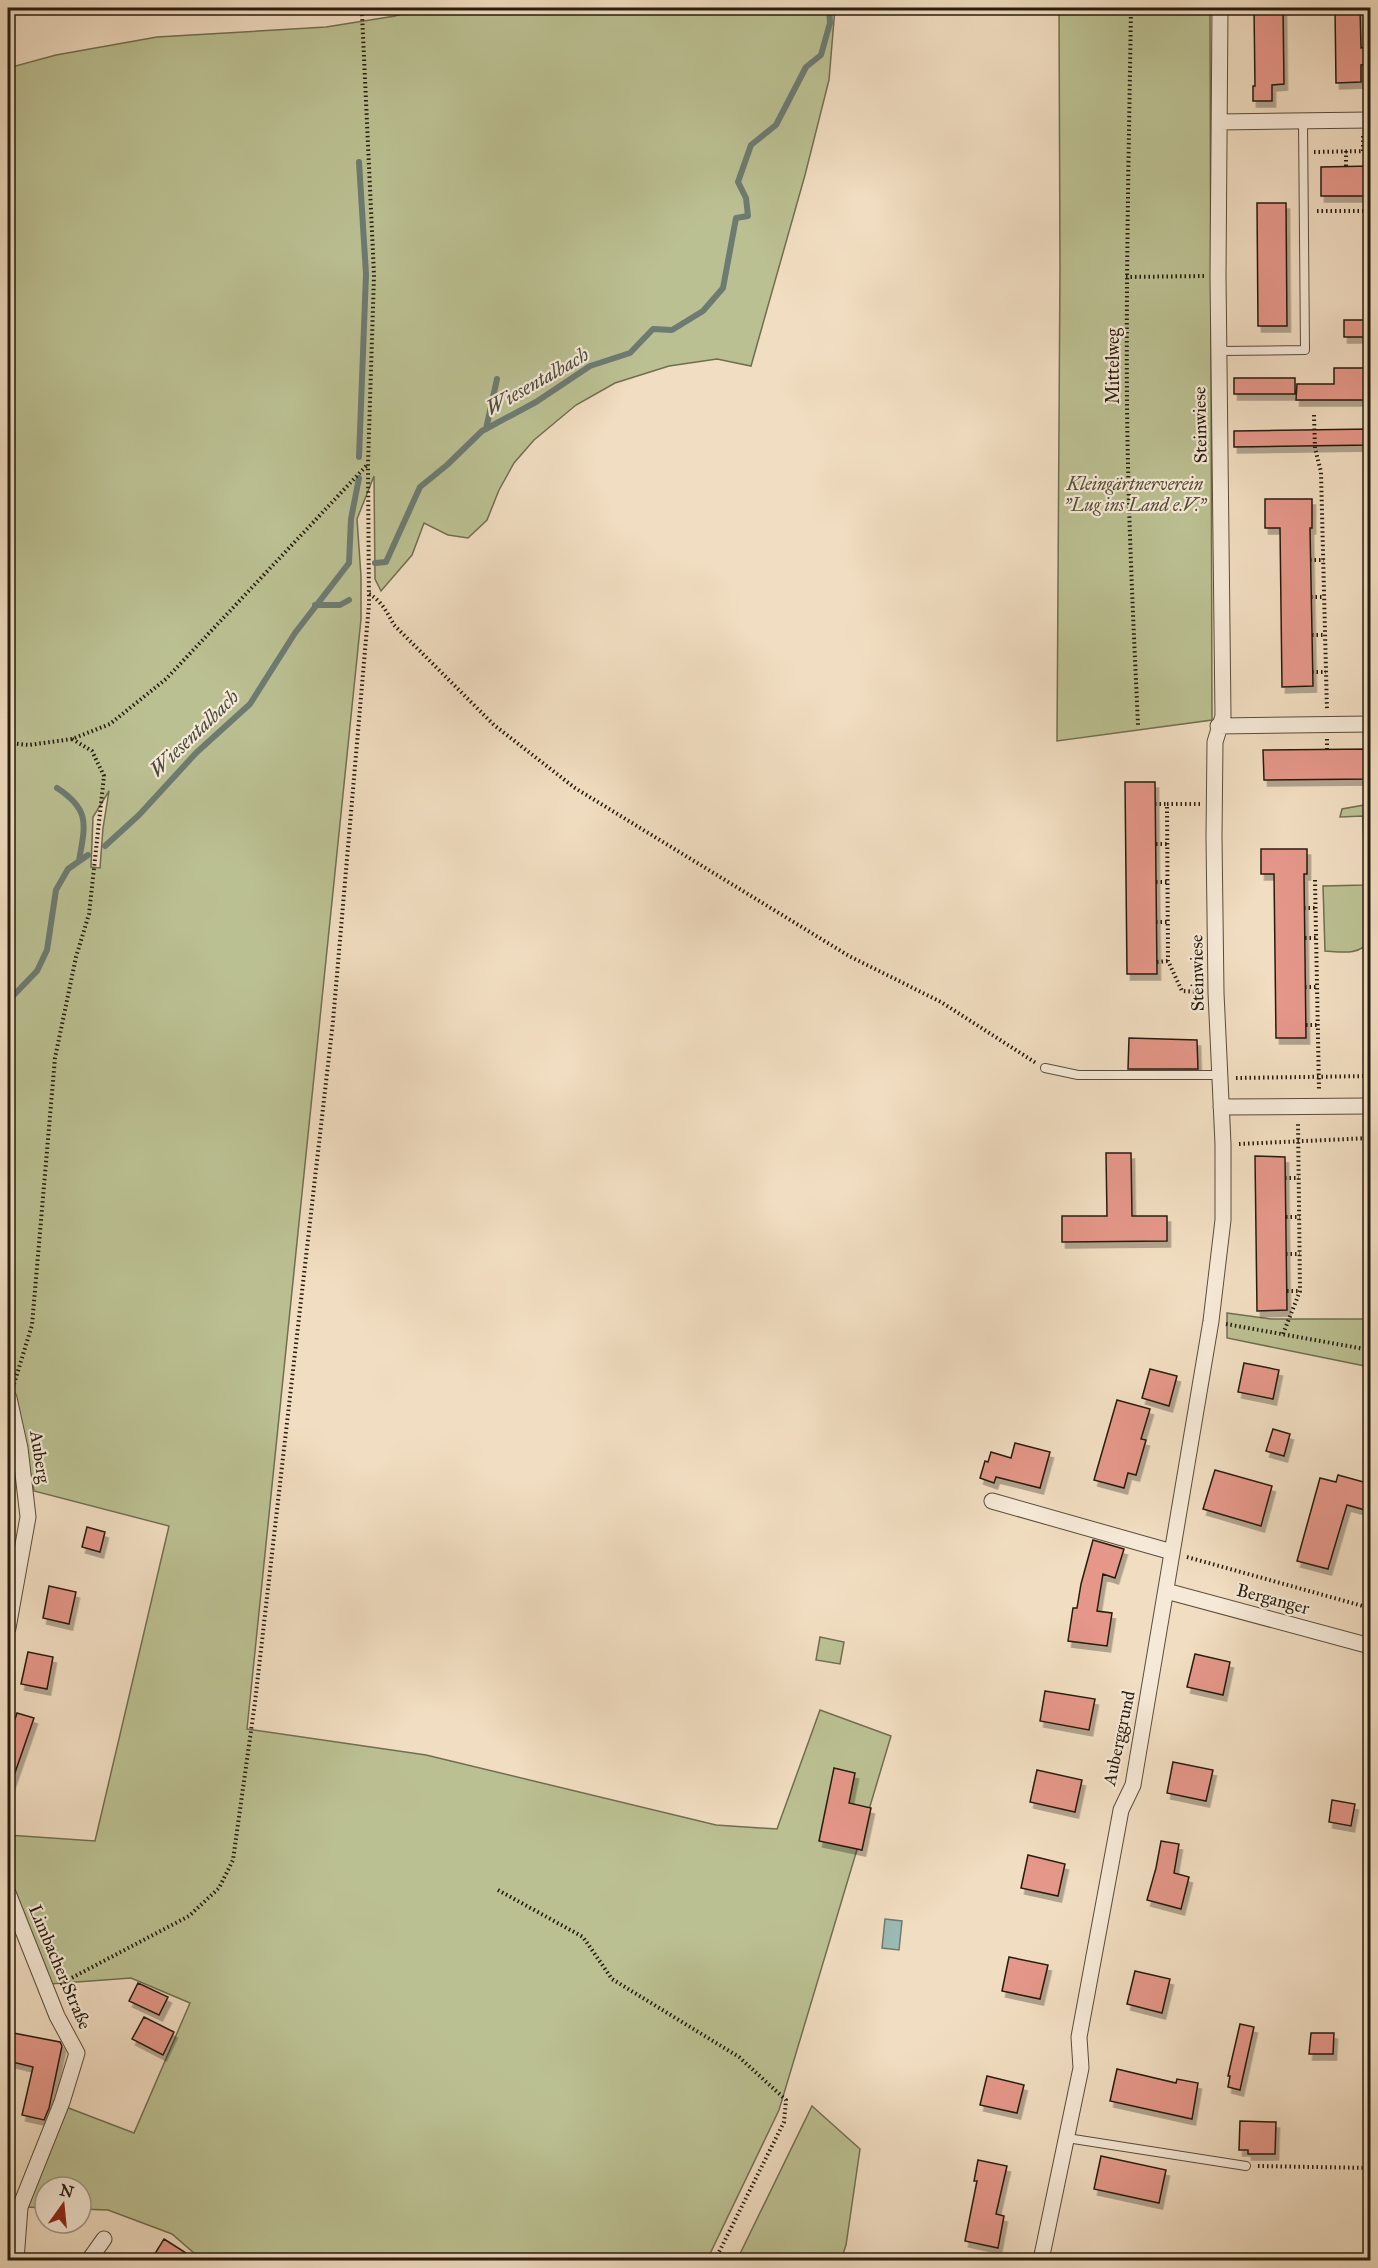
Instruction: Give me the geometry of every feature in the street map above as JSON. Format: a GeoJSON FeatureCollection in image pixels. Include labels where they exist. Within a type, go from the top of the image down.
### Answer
{"type":"FeatureCollection","features":[{"type":"Feature","properties":{"kind":"street","name":"Steinwiese"},"geometry":{"type":"LineString","coordinates":[[1220,8],[1218,276],[1223,716],[1218,726],[1215,742],[1215,804],[1216,993],[1225,1077],[1221,1107],[1222,1220]]}},
{"type":"Feature","properties":{"kind":"street"},"geometry":{"type":"LineString","coordinates":[[1219,122],[1371,120]]}},
{"type":"Feature","properties":{"kind":"street"},"geometry":{"type":"LineString","coordinates":[[1218,726],[1371,724]]}},
{"type":"Feature","properties":{"kind":"street"},"geometry":{"type":"LineString","coordinates":[[1221,1107],[1371,1106]]}},
{"type":"Feature","properties":{"kind":"street","name":"Auberggrund"},"geometry":{"type":"LineString","coordinates":[[1041,2260],[1082,2068],[1079,2037],[1121,1810],[1133,1785],[1211,1321],[1222,1220]]}},
{"type":"Feature","properties":{"kind":"street","name":"Auberg"},"geometry":{"type":"LineString","coordinates":[[8,1628],[28,1517],[20,1448],[9,1398]]}},
{"type":"Feature","properties":{"kind":"street"},"geometry":{"type":"LineString","coordinates":[[992,1501],[1172,1552]]}},
{"type":"Feature","properties":{"kind":"street","name":"Berganger"},"geometry":{"type":"LineString","coordinates":[[1166,1591],[1371,1646]]}},
{"type":"Feature","properties":{"kind":"street","name":"Limbacher Straße"},"geometry":{"type":"LineString","coordinates":[[8,1893],[46,1992],[77,2053],[63,2102],[20,2207],[16,2260]]}},
{"type":"Feature","properties":{"kind":"street"},"geometry":{"type":"LineString","coordinates":[[89,2260],[104,2239]]}},
{"type":"Feature","properties":{"kind":"lane"},"geometry":{"type":"LineString","coordinates":[[1219,351],[1305,350],[1303,121]]}},
{"type":"Feature","properties":{"kind":"lane"},"geometry":{"type":"LineString","coordinates":[[1045,1068],[1078,1075],[1225,1077]]}},
{"type":"Feature","properties":{"kind":"lane"},"geometry":{"type":"LineString","coordinates":[[1067,2138],[1246,2166]]}},
{"type":"Feature","properties":{"kind":"path","name":"Mittelweg"},"geometry":{"type":"LineString","coordinates":[[1131,8],[1126,277],[1129,528],[1138,725]]}},
{"type":"Feature","properties":{"kind":"path"},"geometry":{"type":"LineString","coordinates":[[46,1992],[189,1916],[219,1888],[233,1860],[255,1702],[333,1021],[369,594],[368,464],[374,275],[362,14]]}},
{"type":"Feature","properties":{"kind":"path"},"geometry":{"type":"LineString","coordinates":[[1363,144],[1363,151]]}},
{"type":"Feature","properties":{"kind":"path"},"geometry":{"type":"LineString","coordinates":[[1346,151],[1346,166]]}},
{"type":"Feature","properties":{"kind":"path"},"geometry":{"type":"LineString","coordinates":[[1303,152],[1371,151]]}},
{"type":"Feature","properties":{"kind":"path"},"geometry":{"type":"LineString","coordinates":[[1304,211],[1371,210]]}},
{"type":"Feature","properties":{"kind":"path"},"geometry":{"type":"LineString","coordinates":[[1126,277],[1218,276]]}},
{"type":"Feature","properties":{"kind":"path"},"geometry":{"type":"LineString","coordinates":[[1314,415],[1315,448],[1321,472],[1327,724]]}},
{"type":"Feature","properties":{"kind":"path"},"geometry":{"type":"LineString","coordinates":[[8,743],[29,745],[72,739],[110,724],[166,679],[368,464]]}},
{"type":"Feature","properties":{"kind":"path"},"geometry":{"type":"LineString","coordinates":[[1310,560],[1324,560]]}},
{"type":"Feature","properties":{"kind":"path"},"geometry":{"type":"LineString","coordinates":[[369,594],[383,606],[394,625],[494,725],[575,788],[849,956],[940,1002],[1045,1068]]}},
{"type":"Feature","properties":{"kind":"path"},"geometry":{"type":"LineString","coordinates":[[1311,597],[1324,597]]}},
{"type":"Feature","properties":{"kind":"path"},"geometry":{"type":"LineString","coordinates":[[1312,635],[1325,635]]}},
{"type":"Feature","properties":{"kind":"path"},"geometry":{"type":"LineString","coordinates":[[1312,672],[1326,672]]}},
{"type":"Feature","properties":{"kind":"path"},"geometry":{"type":"LineString","coordinates":[[9,1398],[32,1325],[55,1058],[76,957],[89,914],[104,776],[93,751],[72,739]]}},
{"type":"Feature","properties":{"kind":"path"},"geometry":{"type":"LineString","coordinates":[[1155,804],[1215,804]]}},
{"type":"Feature","properties":{"kind":"path"},"geometry":{"type":"LineString","coordinates":[[1167,804],[1168,961],[1182,991],[1216,993]]}},
{"type":"Feature","properties":{"kind":"path"},"geometry":{"type":"LineString","coordinates":[[1156,844],[1167,844]]}},
{"type":"Feature","properties":{"kind":"path"},"geometry":{"type":"LineString","coordinates":[[1316,880],[1319,1106]]}},
{"type":"Feature","properties":{"kind":"path"},"geometry":{"type":"LineString","coordinates":[[1156,882],[1168,882]]}},
{"type":"Feature","properties":{"kind":"path"},"geometry":{"type":"LineString","coordinates":[[1304,908],[1316,908]]}},
{"type":"Feature","properties":{"kind":"path"},"geometry":{"type":"LineString","coordinates":[[1156,922],[1168,922]]}},
{"type":"Feature","properties":{"kind":"path"},"geometry":{"type":"LineString","coordinates":[[1305,938],[1316,938]]}},
{"type":"Feature","properties":{"kind":"path"},"geometry":{"type":"LineString","coordinates":[[1157,962],[1168,961]]}},
{"type":"Feature","properties":{"kind":"path"},"geometry":{"type":"LineString","coordinates":[[1305,987],[1317,987]]}},
{"type":"Feature","properties":{"kind":"path"},"geometry":{"type":"LineString","coordinates":[[1306,1025],[1318,1025]]}},
{"type":"Feature","properties":{"kind":"path"},"geometry":{"type":"LineString","coordinates":[[1225,1077],[1371,1076]]}},
{"type":"Feature","properties":{"kind":"path"},"geometry":{"type":"LineString","coordinates":[[1283,1334],[1300,1291],[1298,1106]]}},
{"type":"Feature","properties":{"kind":"path"},"geometry":{"type":"LineString","coordinates":[[1223,1144],[1371,1138]]}},
{"type":"Feature","properties":{"kind":"path"},"geometry":{"type":"LineString","coordinates":[[1285,1178],[1299,1178]]}},
{"type":"Feature","properties":{"kind":"path"},"geometry":{"type":"LineString","coordinates":[[1286,1217],[1299,1217]]}},
{"type":"Feature","properties":{"kind":"path"},"geometry":{"type":"LineString","coordinates":[[1286,1254],[1300,1254]]}},
{"type":"Feature","properties":{"kind":"path"},"geometry":{"type":"LineString","coordinates":[[1287,1291],[1300,1291]]}},
{"type":"Feature","properties":{"kind":"path"},"geometry":{"type":"LineString","coordinates":[[1211,1321],[1371,1350]]}},
{"type":"Feature","properties":{"kind":"path"},"geometry":{"type":"LineString","coordinates":[[1172,1552],[1371,1608]]}},
{"type":"Feature","properties":{"kind":"path"},"geometry":{"type":"LineString","coordinates":[[498,1890],[583,1937],[612,1980],[739,2056],[786,2100],[784,2122],[715,2260]]}},
{"type":"Feature","properties":{"kind":"path"},"geometry":{"type":"LineString","coordinates":[[1246,2166],[1371,2168]]}},
{"type":"Feature","properties":{"kind":"green space"},"geometry":{"type":"Polygon","coordinates":[[[421,8],[835,8],[829,80],[805,175],[751,366],[717,359],[669,366],[615,383],[576,405],[534,440],[514,463],[499,490],[487,520],[468,538],[448,535],[424,523],[412,555],[381,591],[375,579],[374,476],[357,519],[361,619],[247,1729],[426,1755],[716,1825],[777,1829],[820,1710],[891,1736],[779,2110],[707,2260],[202,2260],[172,2234],[108,2210],[93,2209],[93,2175],[39,2175],[66,2107],[134,2133],[190,2003],[131,1978],[50,1984],[8,1874],[8,1835],[95,1841],[169,1526],[34,1491],[17,1406],[8,1403],[8,68],[56,55],[157,37],[326,27],[395,16],[421,8]],[[109,791],[93,817],[91,867],[100,868],[109,791]]]}},
{"type":"Feature","properties":{"kind":"green space","name":"Kleingärtnerverein \"Lug ins Land e.V.\""},"geometry":{"type":"Polygon","coordinates":[[[1059,8],[1210,8],[1212,720],[1057,741],[1060,268],[1059,8]]]}},
{"type":"Feature","properties":{"kind":"green space"},"geometry":{"type":"Polygon","coordinates":[[[1370,804],[1370,940],[1356,951],[1325,951],[1323,886],[1365,885],[1363,816],[1340,817],[1342,809],[1370,804]]]}},
{"type":"Feature","properties":{"kind":"green space"},"geometry":{"type":"Polygon","coordinates":[[[1227,1313],[1271,1319],[1370,1319],[1370,1367],[1227,1338],[1227,1313]]]}},
{"type":"Feature","properties":{"kind":"green space"},"geometry":{"type":"Polygon","coordinates":[[[820,1637],[844,1642],[840,1664],[816,1660],[820,1637]]]}},
{"type":"Feature","properties":{"kind":"green space"},"geometry":{"type":"Polygon","coordinates":[[[812,2106],[860,2149],[846,2245],[841,2260],[737,2260],[812,2106]]]}},
{"type":"Feature","properties":{"kind":"green space"},"geometry":{"type":"Polygon","coordinates":[[[33,2192],[33,2207],[27,2207],[33,2192]]]}},
{"type":"Feature","properties":{"kind":"water"},"geometry":{"type":"Polygon","coordinates":[[[885,1919],[902,1921],[899,1950],[882,1948],[885,1919]]]}},
{"type":"Feature","properties":{"kind":"building"},"geometry":{"type":"Polygon","coordinates":[[[1254,8],[1283,8],[1284,84],[1272,85],[1272,101],[1253,101],[1253,86],[1255,86],[1254,8]]]}},
{"type":"Feature","properties":{"kind":"building"},"geometry":{"type":"Polygon","coordinates":[[[1335,8],[1360,8],[1361,48],[1371,47],[1371,64],[1361,65],[1361,82],[1336,83],[1335,8]]]}},
{"type":"Feature","properties":{"kind":"building"},"geometry":{"type":"Polygon","coordinates":[[[1371,166],[1371,196],[1321,196],[1321,167],[1371,166]]]}},
{"type":"Feature","properties":{"kind":"building"},"geometry":{"type":"Polygon","coordinates":[[[1257,203],[1286,203],[1287,326],[1258,326],[1257,203]]]}},
{"type":"Feature","properties":{"kind":"building"},"geometry":{"type":"Polygon","coordinates":[[[1344,320],[1371,320],[1371,337],[1344,337],[1344,320]]]}},
{"type":"Feature","properties":{"kind":"building"},"geometry":{"type":"Polygon","coordinates":[[[1334,368],[1371,368],[1371,400],[1296,400],[1297,384],[1334,384],[1334,368]]]}},
{"type":"Feature","properties":{"kind":"building"},"geometry":{"type":"Polygon","coordinates":[[[1234,378],[1295,378],[1295,394],[1234,394],[1234,378]]]}},
{"type":"Feature","properties":{"kind":"building"},"geometry":{"type":"Polygon","coordinates":[[[1371,429],[1371,445],[1234,447],[1234,431],[1371,429]]]}},
{"type":"Feature","properties":{"kind":"building"},"geometry":{"type":"Polygon","coordinates":[[[1265,499],[1312,499],[1312,528],[1310,528],[1313,686],[1282,687],[1280,528],[1265,528],[1265,499]]]}},
{"type":"Feature","properties":{"kind":"building"},"geometry":{"type":"Polygon","coordinates":[[[1371,749],[1371,779],[1264,780],[1263,750],[1371,749]]]}},
{"type":"Feature","properties":{"kind":"building"},"geometry":{"type":"Polygon","coordinates":[[[1125,782],[1155,782],[1157,974],[1127,974],[1125,782]]]}},
{"type":"Feature","properties":{"kind":"building"},"geometry":{"type":"Polygon","coordinates":[[[1261,849],[1307,849],[1307,874],[1304,874],[1306,1038],[1276,1038],[1274,874],[1261,874],[1261,849]]]}},
{"type":"Feature","properties":{"kind":"building"},"geometry":{"type":"Polygon","coordinates":[[[1129,1038],[1197,1040],[1198,1069],[1128,1069],[1129,1038]]]}},
{"type":"Feature","properties":{"kind":"building"},"geometry":{"type":"Polygon","coordinates":[[[1106,1153],[1131,1153],[1132,1216],[1167,1216],[1167,1241],[1062,1242],[1062,1216],[1107,1216],[1106,1153]]]}},
{"type":"Feature","properties":{"kind":"building"},"geometry":{"type":"Polygon","coordinates":[[[1255,1156],[1285,1157],[1287,1310],[1257,1311],[1255,1156]]]}},
{"type":"Feature","properties":{"kind":"building"},"geometry":{"type":"Polygon","coordinates":[[[1244,1363],[1279,1370],[1273,1399],[1238,1392],[1244,1363]]]}},
{"type":"Feature","properties":{"kind":"building"},"geometry":{"type":"Polygon","coordinates":[[[1150,1369],[1177,1376],[1169,1406],[1142,1398],[1150,1369]]]}},
{"type":"Feature","properties":{"kind":"building"},"geometry":{"type":"Polygon","coordinates":[[[1117,1400],[1150,1409],[1141,1439],[1146,1440],[1136,1475],[1128,1473],[1124,1488],[1094,1480],[1117,1400]]]}},
{"type":"Feature","properties":{"kind":"building"},"geometry":{"type":"Polygon","coordinates":[[[1273,1429],[1290,1434],[1284,1456],[1266,1451],[1273,1429]]]}},
{"type":"Feature","properties":{"kind":"building"},"geometry":{"type":"Polygon","coordinates":[[[1015,1443],[1050,1452],[1040,1488],[996,1477],[994,1483],[980,1478],[985,1461],[988,1462],[991,1452],[1011,1458],[1015,1443]]]}},
{"type":"Feature","properties":{"kind":"building"},"geometry":{"type":"Polygon","coordinates":[[[1215,1470],[1272,1486],[1261,1526],[1203,1509],[1215,1470]]]}},
{"type":"Feature","properties":{"kind":"building"},"geometry":{"type":"Polygon","coordinates":[[[1338,1475],[1371,1484],[1365,1510],[1347,1505],[1328,1569],[1297,1561],[1320,1478],[1336,1482],[1338,1475]]]}},
{"type":"Feature","properties":{"kind":"building"},"geometry":{"type":"Polygon","coordinates":[[[87,1527],[105,1532],[100,1552],[82,1547],[87,1527]]]}},
{"type":"Feature","properties":{"kind":"building"},"geometry":{"type":"Polygon","coordinates":[[[1093,1540],[1124,1549],[1115,1578],[1103,1574],[1097,1611],[1112,1613],[1107,1646],[1068,1641],[1073,1608],[1077,1608],[1093,1540]]]}},
{"type":"Feature","properties":{"kind":"building"},"geometry":{"type":"Polygon","coordinates":[[[49,1586],[76,1592],[69,1624],[43,1618],[49,1586]]]}},
{"type":"Feature","properties":{"kind":"building"},"geometry":{"type":"Polygon","coordinates":[[[28,1652],[53,1657],[47,1689],[21,1684],[28,1652]]]}},
{"type":"Feature","properties":{"kind":"building"},"geometry":{"type":"Polygon","coordinates":[[[1195,1654],[1230,1662],[1223,1695],[1187,1687],[1195,1654]]]}},
{"type":"Feature","properties":{"kind":"building"},"geometry":{"type":"Polygon","coordinates":[[[1045,1691],[1095,1699],[1089,1730],[1040,1721],[1045,1691]]]}},
{"type":"Feature","properties":{"kind":"building"},"geometry":{"type":"Polygon","coordinates":[[[17,1713],[34,1718],[10,1787],[8,1787],[8,1740],[17,1713]]]}},
{"type":"Feature","properties":{"kind":"building"},"geometry":{"type":"Polygon","coordinates":[[[1173,1762],[1213,1770],[1206,1801],[1167,1793],[1173,1762]]]}},
{"type":"Feature","properties":{"kind":"building"},"geometry":{"type":"Polygon","coordinates":[[[834,1768],[855,1773],[849,1803],[871,1808],[862,1850],[819,1841],[834,1768]]]}},
{"type":"Feature","properties":{"kind":"building"},"geometry":{"type":"Polygon","coordinates":[[[1037,1770],[1082,1780],[1075,1812],[1030,1802],[1037,1770]]]}},
{"type":"Feature","properties":{"kind":"building"},"geometry":{"type":"Polygon","coordinates":[[[1332,1800],[1355,1804],[1351,1826],[1329,1822],[1332,1800]]]}},
{"type":"Feature","properties":{"kind":"building"},"geometry":{"type":"Polygon","coordinates":[[[1161,1841],[1179,1844],[1174,1873],[1189,1877],[1181,1909],[1147,1900],[1161,1841]]]}},
{"type":"Feature","properties":{"kind":"building"},"geometry":{"type":"Polygon","coordinates":[[[1028,1855],[1065,1864],[1058,1896],[1021,1888],[1028,1855]]]}},
{"type":"Feature","properties":{"kind":"building"},"geometry":{"type":"Polygon","coordinates":[[[1009,1957],[1048,1965],[1040,1999],[1002,1991],[1009,1957]]]}},
{"type":"Feature","properties":{"kind":"building"},"geometry":{"type":"Polygon","coordinates":[[[1135,1971],[1170,1979],[1162,2013],[1127,2004],[1135,1971]]]}},
{"type":"Feature","properties":{"kind":"building"},"geometry":{"type":"Polygon","coordinates":[[[138,1983],[168,1997],[159,2015],[129,2001],[138,1983]]]}},
{"type":"Feature","properties":{"kind":"building"},"geometry":{"type":"Polygon","coordinates":[[[144,2017],[174,2032],[163,2055],[132,2039],[144,2017]]]}},
{"type":"Feature","properties":{"kind":"building"},"geometry":{"type":"Polygon","coordinates":[[[1240,2024],[1254,2027],[1240,2090],[1228,2087],[1230,2076],[1228,2076],[1240,2024]]]}},
{"type":"Feature","properties":{"kind":"building"},"geometry":{"type":"Polygon","coordinates":[[[8,2032],[60,2042],[62,2046],[49,2108],[44,2120],[22,2115],[33,2067],[8,2061],[8,2032]]]}},
{"type":"Feature","properties":{"kind":"building"},"geometry":{"type":"Polygon","coordinates":[[[1311,2033],[1334,2033],[1333,2054],[1309,2054],[1311,2033]]]}},
{"type":"Feature","properties":{"kind":"building"},"geometry":{"type":"Polygon","coordinates":[[[1117,2069],[1176,2083],[1177,2079],[1198,2083],[1192,2119],[1110,2101],[1117,2069]]]}},
{"type":"Feature","properties":{"kind":"building"},"geometry":{"type":"Polygon","coordinates":[[[987,2076],[1024,2085],[1017,2113],[980,2105],[987,2076]]]}},
{"type":"Feature","properties":{"kind":"building"},"geometry":{"type":"Polygon","coordinates":[[[1240,2121],[1276,2122],[1275,2154],[1248,2154],[1248,2150],[1239,2150],[1240,2121]]]}},
{"type":"Feature","properties":{"kind":"building"},"geometry":{"type":"Polygon","coordinates":[[[1101,2156],[1166,2170],[1159,2203],[1094,2189],[1101,2156]]]}},
{"type":"Feature","properties":{"kind":"building"},"geometry":{"type":"Polygon","coordinates":[[[978,2160],[1007,2166],[996,2214],[1004,2216],[998,2248],[965,2241],[977,2181],[974,2181],[978,2160]]]}},
{"type":"Feature","properties":{"kind":"building"},"geometry":{"type":"Polygon","coordinates":[[[164,2239],[197,2260],[151,2260],[164,2239]]]}},
{"type":"Feature","properties":{"kind":"waterway","name":"Wiesentalbach"},"geometry":{"type":"LineString","coordinates":[[375,563],[386,562],[420,487],[482,431],[536,402],[590,366],[630,353],[653,329],[672,330],[703,311],[723,288],[736,218],[748,216],[746,198],[738,182],[751,145],[776,125],[806,67],[821,55],[830,23],[829,8]]}},
{"type":"Feature","properties":{"kind":"waterway"},"geometry":{"type":"LineString","coordinates":[[359,162],[366,274],[359,457]]}},
{"type":"Feature","properties":{"kind":"waterway"},"geometry":{"type":"LineString","coordinates":[[486,429],[497,379]]}},
{"type":"Feature","properties":{"kind":"waterway","name":"Wiesentalbach"},"geometry":{"type":"LineString","coordinates":[[105,846],[139,815],[196,753],[250,704],[295,633],[349,563],[351,519],[359,478]]}},
{"type":"Feature","properties":{"kind":"waterway"},"geometry":{"type":"LineString","coordinates":[[315,605],[340,605],[349,600]]}},
{"type":"Feature","properties":{"kind":"waterway"},"geometry":{"type":"LineString","coordinates":[[57,788],[76,804],[83,819],[84,828],[79,861]]}},
{"type":"Feature","properties":{"kind":"waterway","name":"Wiesentalbach"},"geometry":{"type":"LineString","coordinates":[[8,1001],[37,971],[47,950],[56,890],[68,869],[88,855]]}}]}
